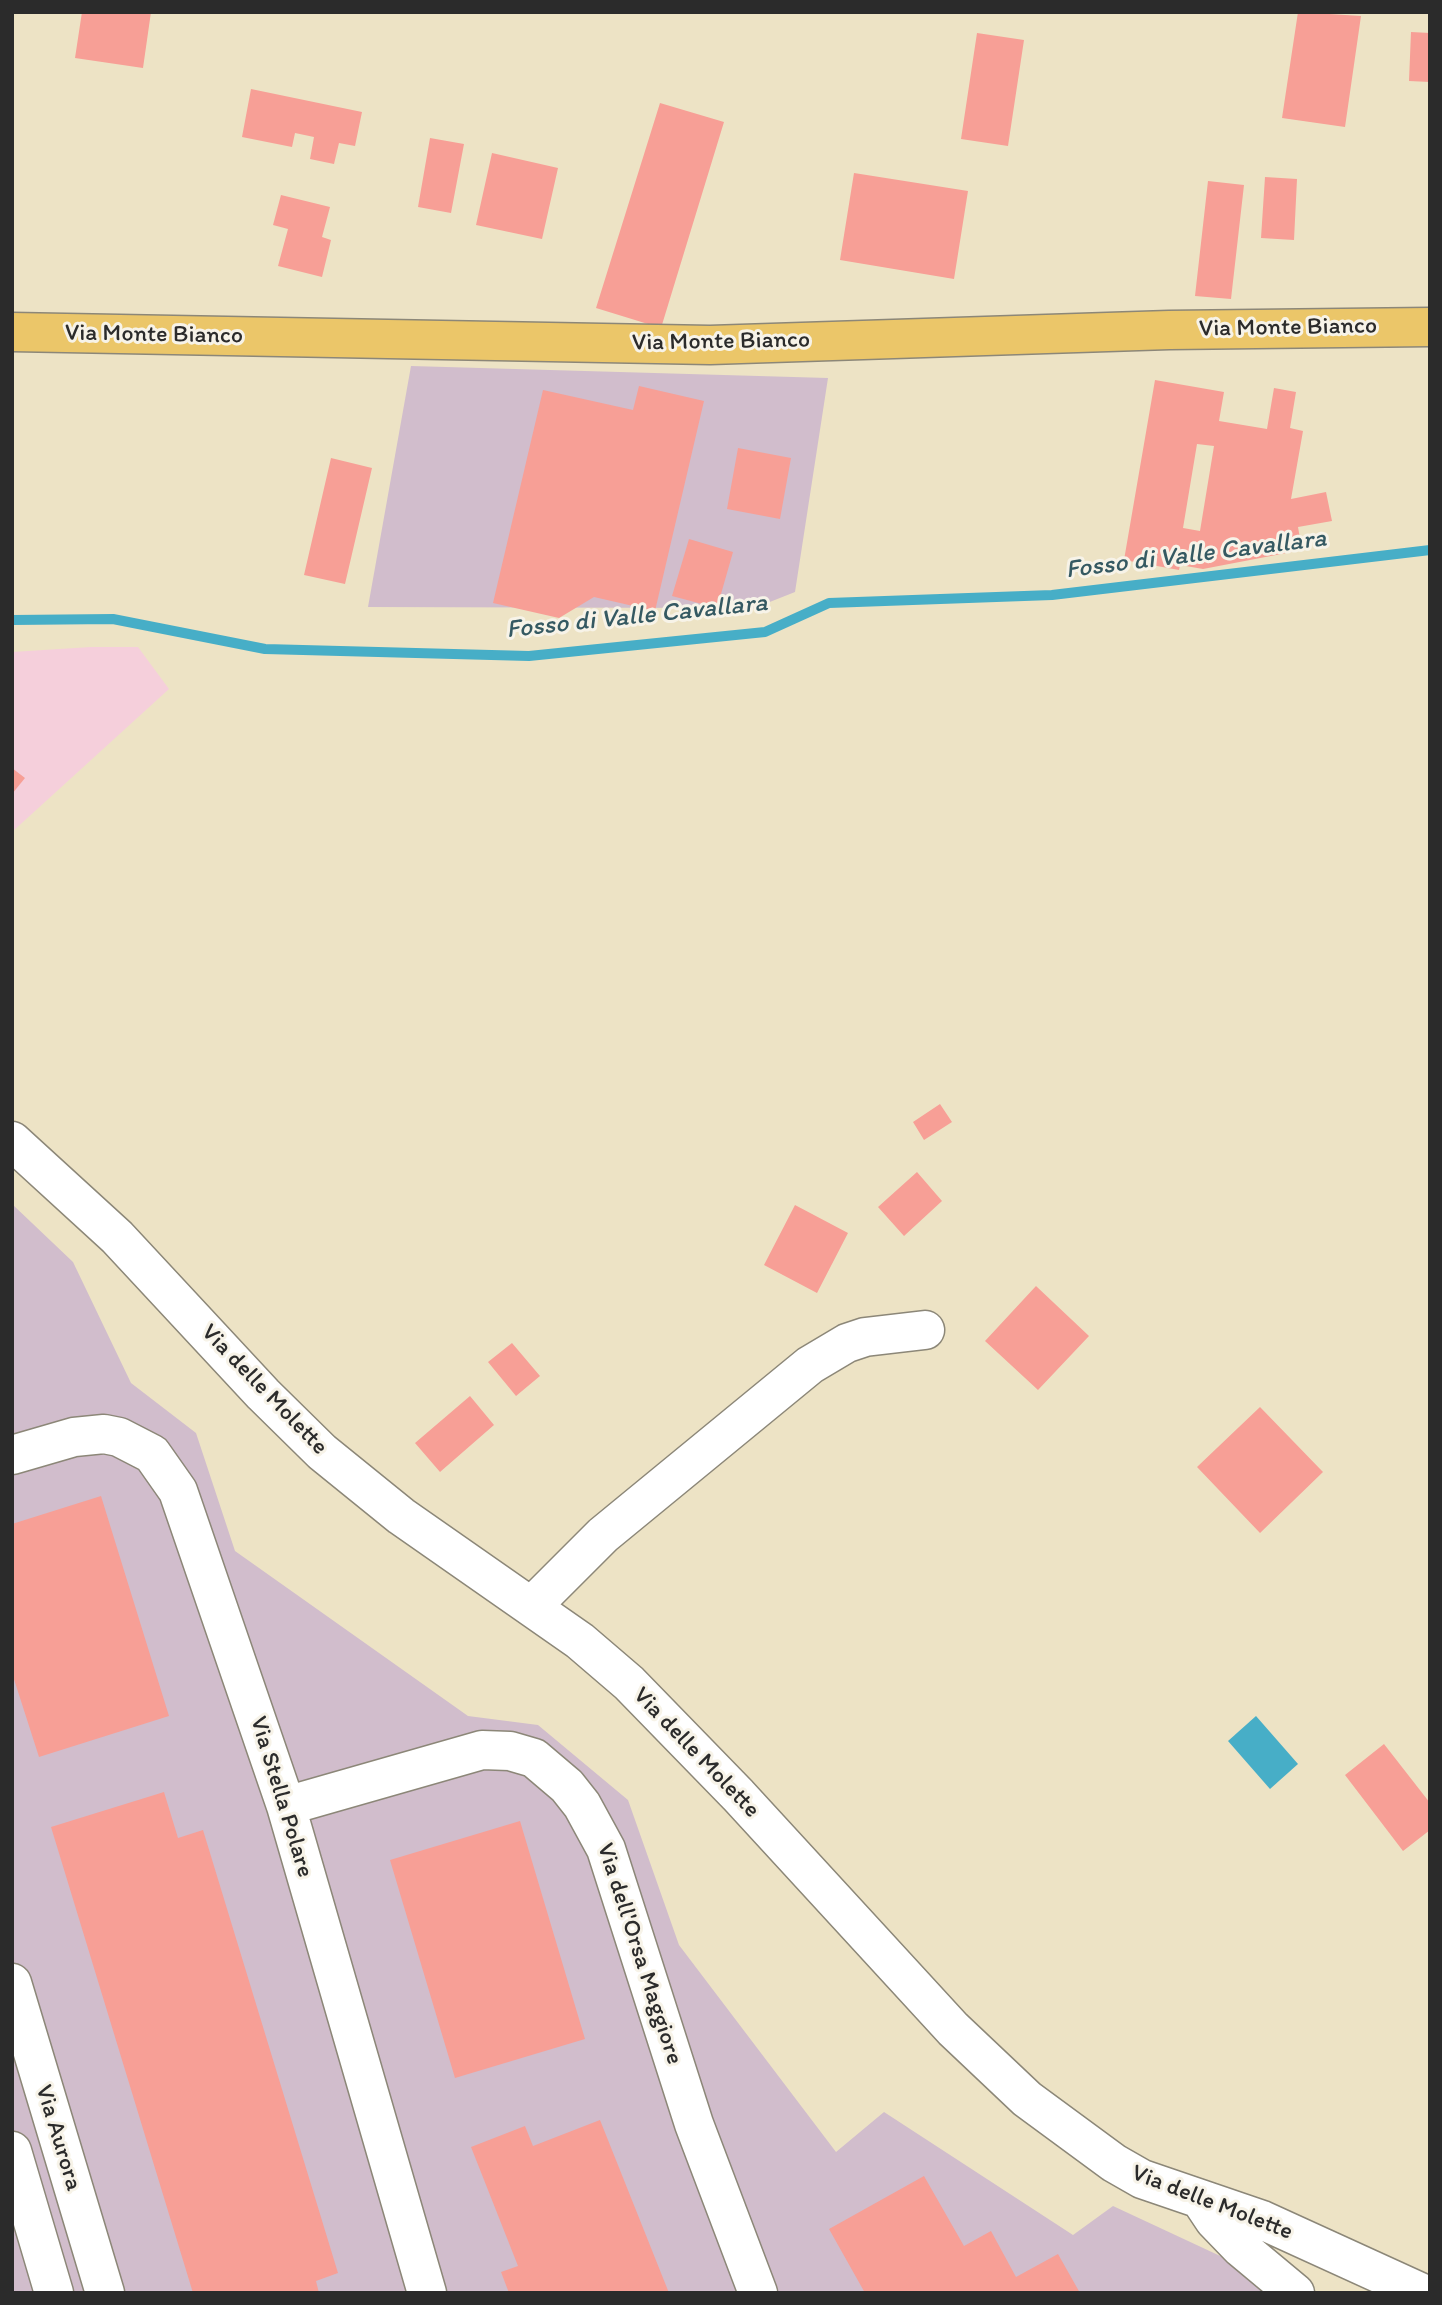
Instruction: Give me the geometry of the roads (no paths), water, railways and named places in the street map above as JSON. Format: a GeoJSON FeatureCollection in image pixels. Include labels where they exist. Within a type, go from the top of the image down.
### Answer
{"type":"FeatureCollection","features":[{"type":"Feature","properties":{"kind":"main road","name":"Via Monte Bianco"},"geometry":{"type":"LineString","coordinates":[[12,332],[710,345],[1169,330],[1430,327]]}},
{"type":"Feature","properties":{"kind":"street","name":"Via delle Molette"},"geometry":{"type":"LineString","coordinates":[[12,1141],[117,1237],[263,1394],[322,1452],[401,1516],[599,1656],[644,1698],[953,2029],[1013,2088],[1114,2163],[1155,2185],[1262,2220],[1422,2293]]}},
{"type":"Feature","properties":{"kind":"street"},"geometry":{"type":"LineString","coordinates":[[531,1606],[603,1535],[810,1365],[847,1343],[865,1337],[925,1330]]}},
{"type":"Feature","properties":{"kind":"street","name":"Via Stella Polare"},"geometry":{"type":"LineString","coordinates":[[12,1455],[74,1437],[104,1434],[135,1443],[162,1464],[178,1491],[193,1527],[286,1806],[427,2293]]}},
{"type":"Feature","properties":{"kind":"street","name":"Via dell'Orsa Maggiore"},"geometry":{"type":"LineString","coordinates":[[286,1806],[482,1750],[510,1751],[534,1758],[567,1786],[594,1825],[609,1857],[694,2124],[758,2293]]}},
{"type":"Feature","properties":{"kind":"street","name":"Via Aurora"},"geometry":{"type":"LineString","coordinates":[[12,1983],[105,2293]]}},
{"type":"Feature","properties":{"kind":"street"},"geometry":{"type":"LineString","coordinates":[[12,2151],[54,2293]]}},
{"type":"Feature","properties":{"kind":"street"},"geometry":{"type":"LineString","coordinates":[[1200,2199],[1227,2234],[1295,2293]]}},
{"type":"Feature","properties":{"kind":"water"},"geometry":{"type":"Polygon","coordinates":[[[1256,1716],[1298,1764],[1270,1789],[1228,1741],[1256,1716]]]}},
{"type":"Feature","properties":{"kind":"waterway","name":"Fosso di Valle Cavallara"},"geometry":{"type":"LineString","coordinates":[[12,620],[113,619],[265,649],[529,656],[765,632],[829,603],[1052,595],[1430,550]]}}]}
